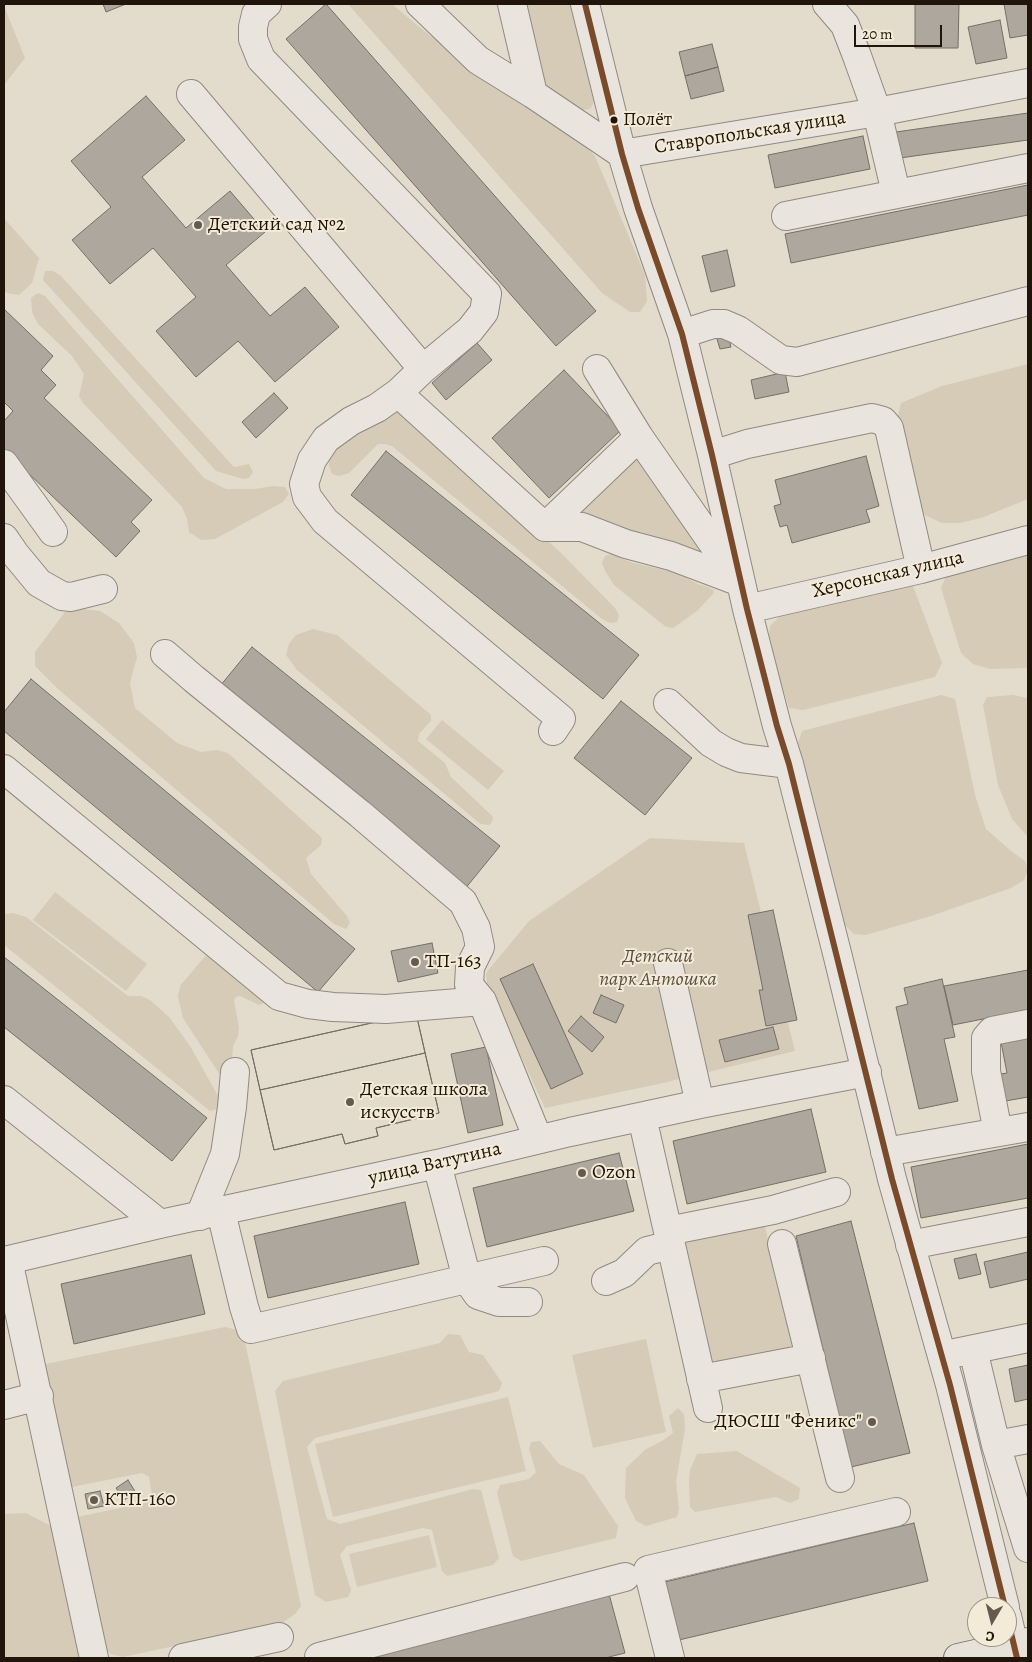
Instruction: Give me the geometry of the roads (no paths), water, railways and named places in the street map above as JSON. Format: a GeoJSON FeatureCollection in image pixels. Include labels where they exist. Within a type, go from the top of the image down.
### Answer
{"type":"FeatureCollection","features":[{"type":"Feature","properties":{"kind":"main road"},"geometry":{"type":"LineString","coordinates":[[958,1658],[1020,1649]]}},
{"type":"Feature","properties":{"kind":"street"},"geometry":{"type":"LineString","coordinates":[[267,4],[256,14],[254,27],[253,39],[261,59],[487,294],[484,312],[470,330],[398,393],[377,408],[350,420],[326,439],[312,460],[304,484],[306,497],[325,521],[562,719],[553,731]]}},
{"type":"Feature","properties":{"kind":"street"},"geometry":{"type":"LineString","coordinates":[[420,4],[478,60],[533,94],[622,154]]}},
{"type":"Feature","properties":{"kind":"street"},"geometry":{"type":"LineString","coordinates":[[512,4],[533,94]]}},
{"type":"Feature","properties":{"kind":"street"},"geometry":{"type":"LineString","coordinates":[[585,4],[622,154],[638,208],[682,334],[747,610],[777,726],[789,764],[885,1152],[942,1356],[1002,1597]]}},
{"type":"Feature","properties":{"kind":"street","name":"Ставропольская улица"},"geometry":{"type":"LineString","coordinates":[[827,4],[845,25],[877,112]]}},
{"type":"Feature","properties":{"kind":"street","name":"Ставропольская улица"},"geometry":{"type":"LineString","coordinates":[[622,154],[877,112],[1028,83]]}},
{"type":"Feature","properties":{"kind":"street"},"geometry":{"type":"LineString","coordinates":[[191,94],[423,370]]}},
{"type":"Feature","properties":{"kind":"street"},"geometry":{"type":"LineString","coordinates":[[877,112],[896,193]]}},
{"type":"Feature","properties":{"kind":"street"},"geometry":{"type":"LineString","coordinates":[[786,216],[1028,168]]}},
{"type":"Feature","properties":{"kind":"street"},"geometry":{"type":"LineString","coordinates":[[682,334],[714,324],[724,324],[738,330],[781,360],[797,362],[1028,301]]}},
{"type":"Feature","properties":{"kind":"street"},"geometry":{"type":"LineString","coordinates":[[597,370],[639,437],[740,582]]}},
{"type":"Feature","properties":{"kind":"street"},"geometry":{"type":"LineString","coordinates":[[398,393],[545,527],[582,527],[626,544],[671,556],[740,582]]}},
{"type":"Feature","properties":{"kind":"street"},"geometry":{"type":"LineString","coordinates":[[712,455],[747,444],[872,418],[883,421],[889,428],[921,569]]}},
{"type":"Feature","properties":{"kind":"street"},"geometry":{"type":"LineString","coordinates":[[545,527],[639,437]]}},
{"type":"Feature","properties":{"kind":"street"},"geometry":{"type":"LineString","coordinates":[[4,464],[53,532]]}},
{"type":"Feature","properties":{"kind":"street","name":"Херсонская улица"},"geometry":{"type":"LineString","coordinates":[[747,610],[921,569],[1028,540]]}},
{"type":"Feature","properties":{"kind":"street"},"geometry":{"type":"LineString","coordinates":[[7,549],[40,583],[62,596],[71,597],[103,589]]}},
{"type":"Feature","properties":{"kind":"street"},"geometry":{"type":"LineString","coordinates":[[166,654],[360,814],[463,902],[476,928],[480,947],[470,966],[468,985],[482,1001],[538,1139]]}},
{"type":"Feature","properties":{"kind":"street"},"geometry":{"type":"LineString","coordinates":[[668,703],[711,743],[726,752],[741,758],[789,764]]}},
{"type":"Feature","properties":{"kind":"street"},"geometry":{"type":"LineString","coordinates":[[4,770],[279,996],[308,1004],[386,1009],[482,1001]]}},
{"type":"Feature","properties":{"kind":"street"},"geometry":{"type":"LineString","coordinates":[[668,963],[700,1104]]}},
{"type":"Feature","properties":{"kind":"street"},"geometry":{"type":"LineString","coordinates":[[998,1132],[986,1071],[986,1038],[992,1031],[1028,1024]]}},
{"type":"Feature","properties":{"kind":"street"},"geometry":{"type":"LineString","coordinates":[[235,1072],[232,1106],[224,1154],[210,1214],[251,1329],[544,1261]]}},
{"type":"Feature","properties":{"kind":"street","name":"улица Ватутина"},"geometry":{"type":"LineString","coordinates":[[6,1260],[160,1224],[437,1164],[538,1139],[700,1104],[866,1072]]}},
{"type":"Feature","properties":{"kind":"street"},"geometry":{"type":"LineString","coordinates":[[4,1100],[160,1224]]}},
{"type":"Feature","properties":{"kind":"street"},"geometry":{"type":"LineString","coordinates":[[642,1118],[708,1408]]}},
{"type":"Feature","properties":{"kind":"street"},"geometry":{"type":"LineString","coordinates":[[885,1152],[1028,1127]]}},
{"type":"Feature","properties":{"kind":"street"},"geometry":{"type":"LineString","coordinates":[[437,1164],[467,1279],[478,1295],[499,1302],[528,1302]]}},
{"type":"Feature","properties":{"kind":"street"},"geometry":{"type":"LineString","coordinates":[[606,1281],[624,1273],[647,1251],[670,1238],[836,1192]]}},
{"type":"Feature","properties":{"kind":"street"},"geometry":{"type":"LineString","coordinates":[[910,1245],[1028,1222]]}},
{"type":"Feature","properties":{"kind":"street"},"geometry":{"type":"LineString","coordinates":[[782,1244],[840,1478]]}},
{"type":"Feature","properties":{"kind":"street"},"geometry":{"type":"LineString","coordinates":[[6,1260],[38,1396],[94,1658]]}},
{"type":"Feature","properties":{"kind":"street"},"geometry":{"type":"LineString","coordinates":[[942,1356],[1028,1338]]}},
{"type":"Feature","properties":{"kind":"street"},"geometry":{"type":"LineString","coordinates":[[973,1350],[996,1445],[1028,1548]]}},
{"type":"Feature","properties":{"kind":"street"},"geometry":{"type":"LineString","coordinates":[[701,1379],[811,1358]]}},
{"type":"Feature","properties":{"kind":"street"},"geometry":{"type":"LineString","coordinates":[[4,1405],[38,1396]]}},
{"type":"Feature","properties":{"kind":"street"},"geometry":{"type":"LineString","coordinates":[[996,1445],[1028,1439]]}},
{"type":"Feature","properties":{"kind":"street"},"geometry":{"type":"LineString","coordinates":[[670,1658],[648,1570],[896,1512]]}},
{"type":"Feature","properties":{"kind":"street"},"geometry":{"type":"LineString","coordinates":[[320,1658],[625,1577]]}},
{"type":"Feature","properties":{"kind":"street"},"geometry":{"type":"LineString","coordinates":[[183,1658],[279,1637]]}},
{"type":"Feature","properties":{"kind":"place","name":"Полёт"},"geometry":{"type":"Point","coordinates":[614,120]}},
{"type":"Feature","properties":{"kind":"place","name":"Детский сад №2"},"geometry":{"type":"Point","coordinates":[198,225]}},
{"type":"Feature","properties":{"kind":"place","name":"ТП-163"},"geometry":{"type":"Point","coordinates":[415,962]}},
{"type":"Feature","properties":{"kind":"place","name":"Детская школа искусств"},"geometry":{"type":"Point","coordinates":[350,1102]}},
{"type":"Feature","properties":{"kind":"place","name":"Ozon"},"geometry":{"type":"Point","coordinates":[582,1173]}},
{"type":"Feature","properties":{"kind":"place","name":"ДЮСШ \"Феникс\""},"geometry":{"type":"Point","coordinates":[872,1422]}},
{"type":"Feature","properties":{"kind":"place","name":"КТП-160"},"geometry":{"type":"Point","coordinates":[94,1500]}},
{"type":"Feature","properties":{"kind":"park label","name":"Детский парк Антошка"},"geometry":{"type":"Point","coordinates":[658,968]}}]}
